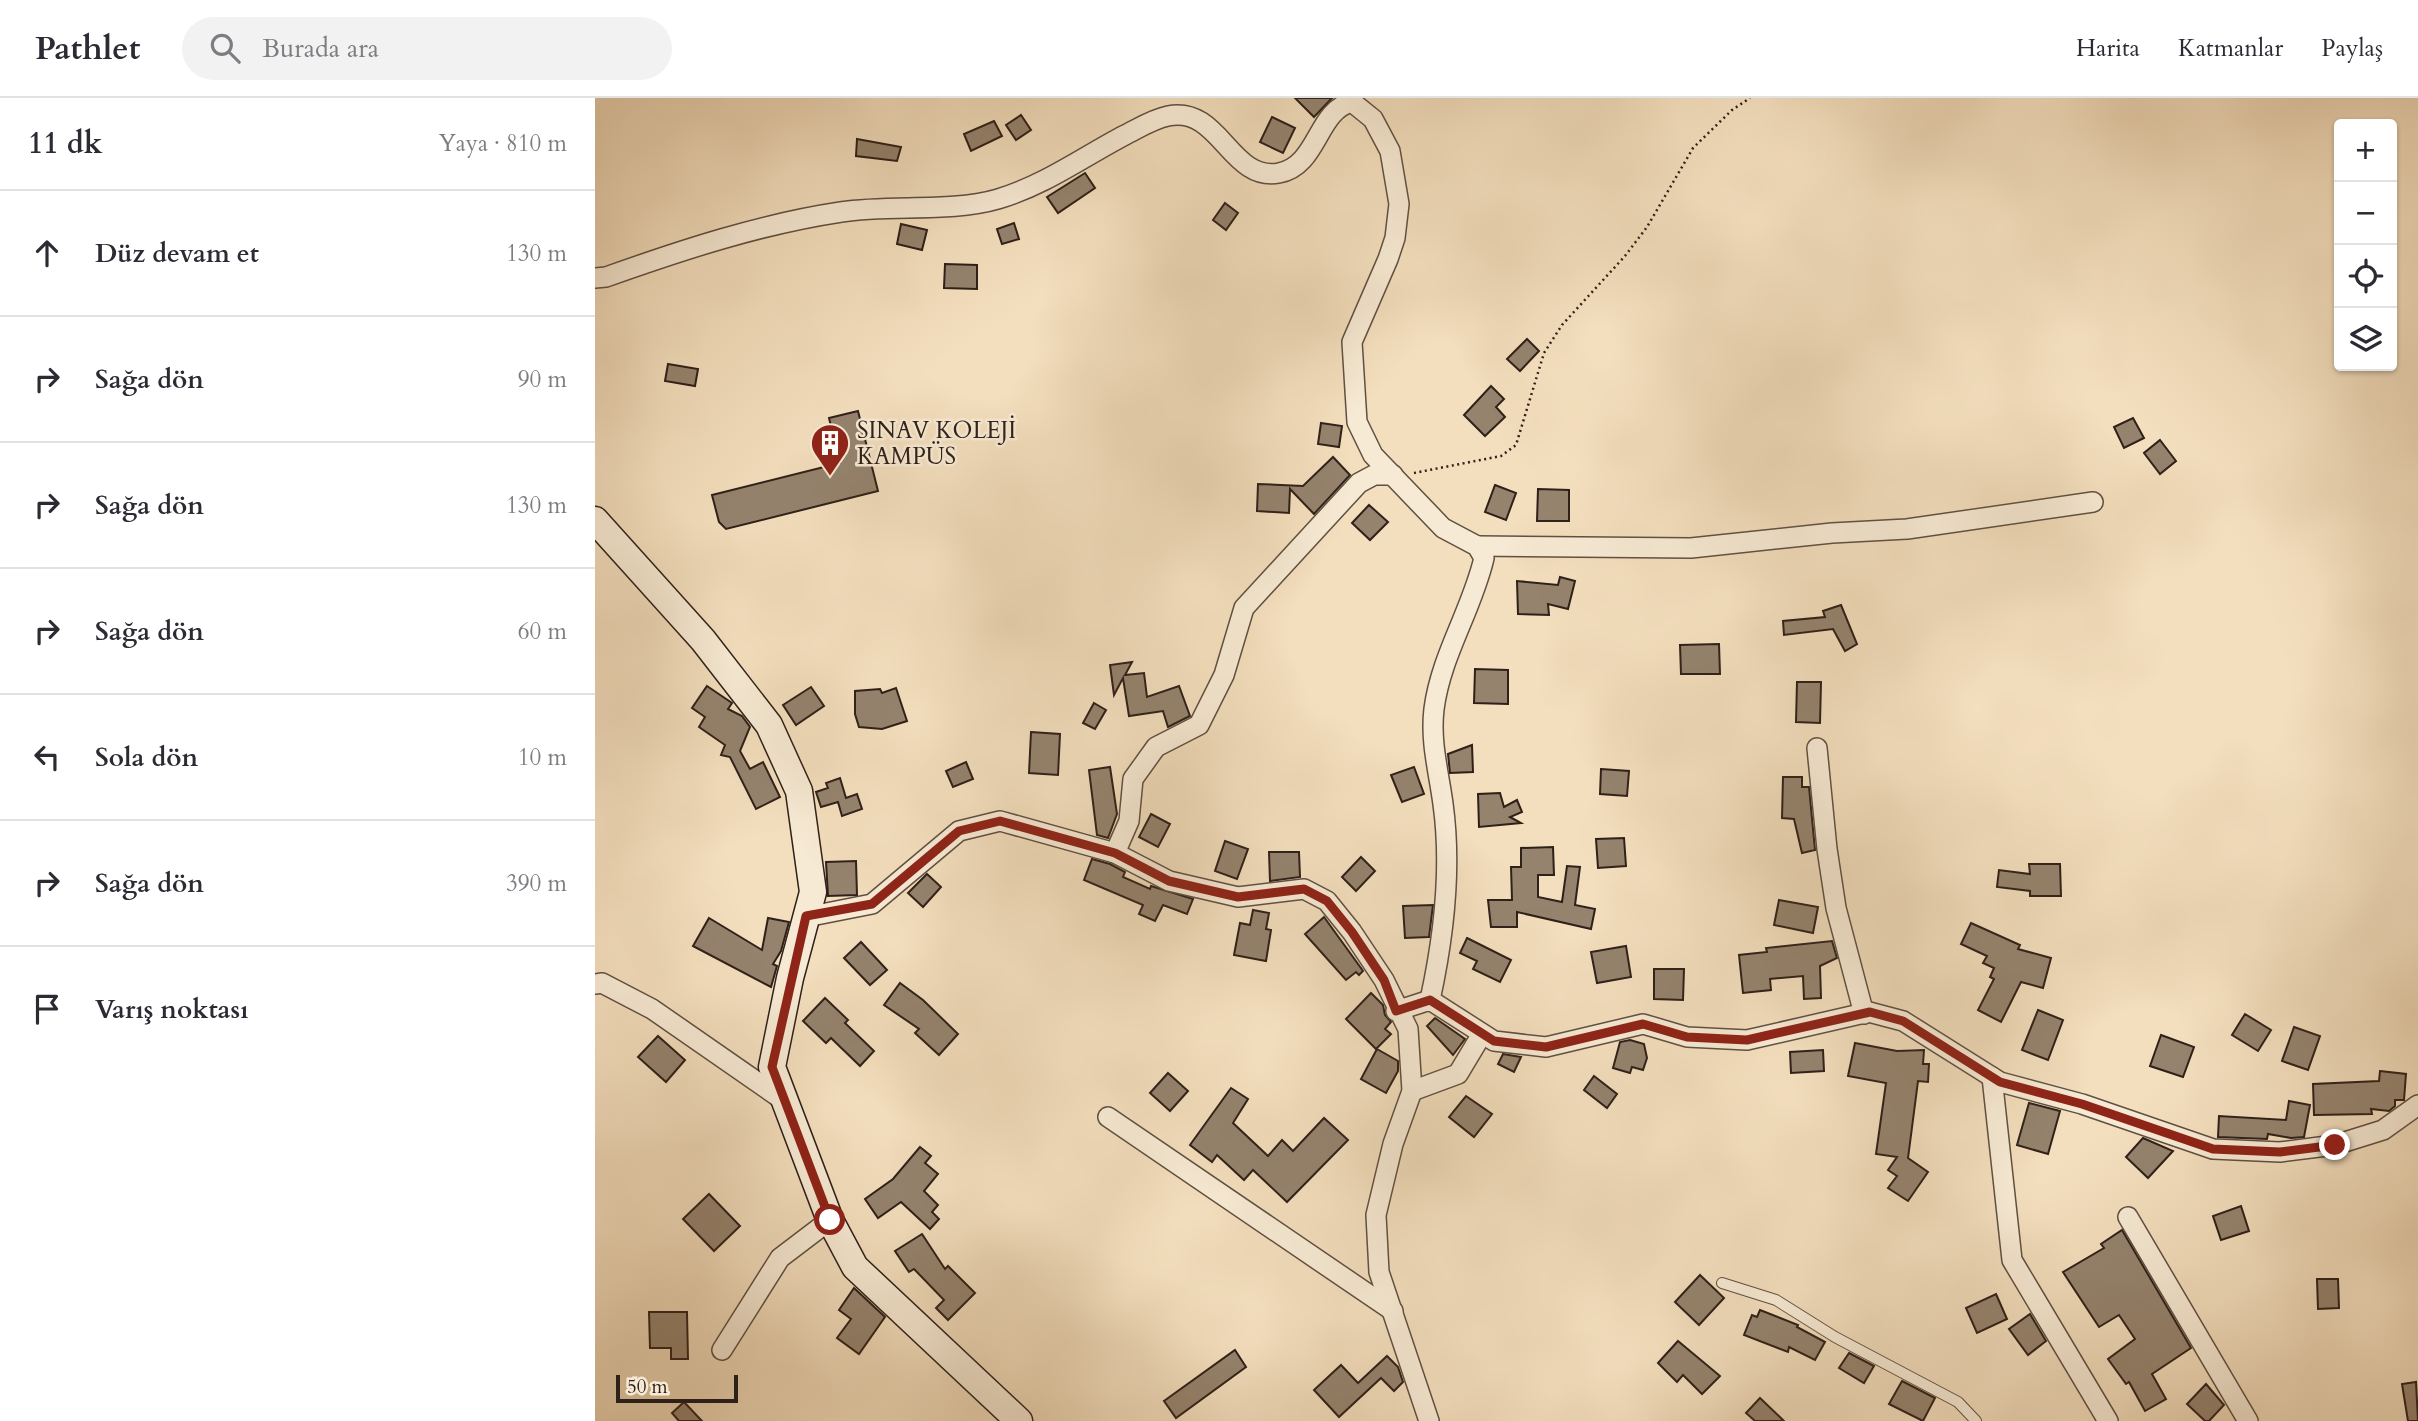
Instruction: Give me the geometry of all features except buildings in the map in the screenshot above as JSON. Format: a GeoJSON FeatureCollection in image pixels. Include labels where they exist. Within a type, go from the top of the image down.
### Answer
{"type":"FeatureCollection","features":[{"type":"Feature","properties":{"kind":"street"},"geometry":{"type":"LineString","coordinates":[[595,278],[606,277],[703,244],[839,212],[885,207],[970,205],[999,198],[1041,184],[1108,144],[1168,116],[1185,115],[1199,119],[1251,169],[1264,173],[1280,173],[1300,163],[1311,153],[1337,112],[1345,104],[1352,102],[1373,119],[1390,151],[1399,204],[1395,238],[1388,259],[1352,342],[1357,422],[1373,454],[1443,528],[1477,546],[1691,548],[1832,533],[1907,529],[2093,502]]}},
{"type":"Feature","properties":{"kind":"street"},"geometry":{"type":"LineString","coordinates":[[1115,853],[1129,821],[1133,779],[1156,747],[1199,725],[1224,675],[1244,608],[1359,483],[1374,475],[1393,475]]}},
{"type":"Feature","properties":{"kind":"street"},"geometry":{"type":"LineString","coordinates":[[595,520],[703,640],[769,725],[799,791],[813,892],[772,1067],[830,1220],[855,1267],[1019,1421]]}},
{"type":"Feature","properties":{"kind":"street"},"geometry":{"type":"LineString","coordinates":[[1430,1000],[1439,960],[1447,879],[1443,804],[1435,770],[1434,712],[1451,644],[1480,574],[1484,558],[1477,546]]}},
{"type":"Feature","properties":{"kind":"street"},"geometry":{"type":"LineString","coordinates":[[1817,748],[1826,849],[1836,908],[1864,1014]]}},
{"type":"Feature","properties":{"kind":"street"},"geometry":{"type":"LineString","coordinates":[[806,916],[872,904],[959,831],[1000,821],[1115,853],[1169,881],[1238,897],[1304,889],[1327,901],[1352,932],[1384,980],[1396,1011],[1408,1029],[1412,1091],[1392,1144],[1376,1215],[1379,1272],[1429,1421]]}},
{"type":"Feature","properties":{"kind":"street"},"geometry":{"type":"LineString","coordinates":[[595,984],[602,983],[652,1009],[786,1102]]}},
{"type":"Feature","properties":{"kind":"street"},"geometry":{"type":"LineString","coordinates":[[1396,1011],[1430,1000]]}},
{"type":"Feature","properties":{"kind":"street"},"geometry":{"type":"LineString","coordinates":[[1430,1000],[1494,1041],[1546,1047],[1643,1024],[1687,1037],[1747,1040],[1864,1014],[1903,1021],[1992,1077],[2082,1104],[2213,1149],[2280,1152],[2335,1145],[2383,1130],[2418,1105]]}},
{"type":"Feature","properties":{"kind":"street"},"geometry":{"type":"LineString","coordinates":[[1412,1091],[1458,1074],[1482,1034]]}},
{"type":"Feature","properties":{"kind":"street"},"geometry":{"type":"LineString","coordinates":[[1992,1077],[2012,1260],[2108,1421]]}},
{"type":"Feature","properties":{"kind":"street"},"geometry":{"type":"LineString","coordinates":[[1108,1117],[1393,1311]]}},
{"type":"Feature","properties":{"kind":"street"},"geometry":{"type":"LineString","coordinates":[[2128,1217],[2248,1421]]}},
{"type":"Feature","properties":{"kind":"street"},"geometry":{"type":"LineString","coordinates":[[722,1350],[780,1258],[830,1220]]}},
{"type":"Feature","properties":{"kind":"lane"},"geometry":{"type":"LineString","coordinates":[[1723,1283],[1776,1300],[1835,1337],[1958,1402],[1976,1421]]}},
{"type":"Feature","properties":{"kind":"path"},"geometry":{"type":"LineString","coordinates":[[1393,475],[1429,471],[1501,456],[1516,445],[1544,353],[1562,325],[1625,256],[1647,227],[1693,148],[1732,110],[1750,98]]}},
{"type":"Feature","properties":{"kind":"place","name":"SINAV KOLEJİ KAMPÜS"},"geometry":{"type":"Point","coordinates":[830,477]}},
{"type":"Feature","properties":{"kind":"route"},"geometry":{"type":"LineString","coordinates":[[830,1220],[772,1067],[806,916],[872,904],[959,831],[1000,821],[1115,853],[1169,881],[1238,897],[1304,889],[1327,901],[1352,932],[1384,980],[1396,1011],[1430,1000],[1494,1041],[1546,1047],[1643,1024],[1687,1037],[1747,1040],[1870,1012],[1903,1021],[2000,1082],[2082,1104],[2213,1149],[2280,1152],[2335,1145]]}}]}
